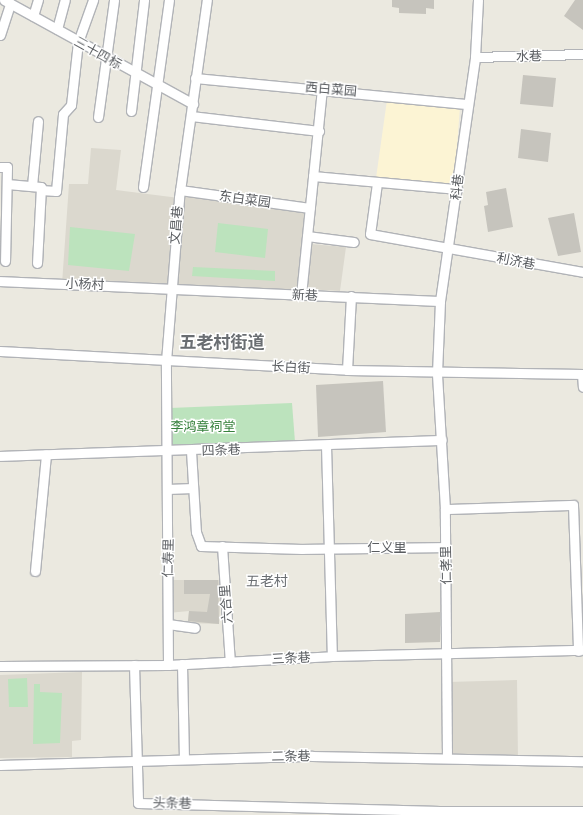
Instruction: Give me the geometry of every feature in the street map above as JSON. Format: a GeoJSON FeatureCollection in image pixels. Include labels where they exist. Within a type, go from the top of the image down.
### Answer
{"type":"FeatureCollection","features":[{"type":"Feature","properties":{"kind":"street"},"geometry":{"type":"LineString","coordinates":[[33,16],[38,0]]}},
{"type":"Feature","properties":{"kind":"street"},"geometry":{"type":"LineString","coordinates":[[57,29],[65,0]]}},
{"type":"Feature","properties":{"kind":"street"},"geometry":{"type":"LineString","coordinates":[[7,184],[41,187],[41,190],[56,191],[63,114],[71,105],[78,42],[93,0]]}},
{"type":"Feature","properties":{"kind":"street"},"geometry":{"type":"LineString","coordinates":[[98,117],[114,0]]}},
{"type":"Feature","properties":{"kind":"street"},"geometry":{"type":"LineString","coordinates":[[131,111],[144,0]]}},
{"type":"Feature","properties":{"kind":"street"},"geometry":{"type":"LineString","coordinates":[[143,187],[169,0]]}},
{"type":"Feature","properties":{"kind":"street","name":"文昌巷"},"geometry":{"type":"LineString","coordinates":[[167,452],[166,361],[171,288],[180,190],[207,0]]}},
{"type":"Feature","properties":{"kind":"street","name":"科巷"},"geometry":{"type":"LineString","coordinates":[[437,373],[440,301],[457,189],[466,104],[475,56],[478,0]]}},
{"type":"Feature","properties":{"kind":"street"},"geometry":{"type":"LineString","coordinates":[[0,35],[7,2]]}},
{"type":"Feature","properties":{"kind":"street","name":"三十四标"},"geometry":{"type":"LineString","coordinates":[[7,2],[106,58],[193,104]]}},
{"type":"Feature","properties":{"kind":"street","name":"水巷"},"geometry":{"type":"LineString","coordinates":[[475,56],[583,54]]}},
{"type":"Feature","properties":{"kind":"street","name":"西白菜园"},"geometry":{"type":"LineString","coordinates":[[196,78],[322,88],[466,104]]}},
{"type":"Feature","properties":{"kind":"street"},"geometry":{"type":"LineString","coordinates":[[301,295],[319,131],[322,88]]}},
{"type":"Feature","properties":{"kind":"street"},"geometry":{"type":"LineString","coordinates":[[191,116],[319,131]]}},
{"type":"Feature","properties":{"kind":"street"},"geometry":{"type":"LineString","coordinates":[[32,186],[38,121]]}},
{"type":"Feature","properties":{"kind":"street"},"geometry":{"type":"LineString","coordinates":[[0,167],[7,167],[5,261]]}},
{"type":"Feature","properties":{"kind":"street"},"geometry":{"type":"LineString","coordinates":[[313,176],[377,184],[457,189]]}},
{"type":"Feature","properties":{"kind":"street","name":"利济巷"},"geometry":{"type":"LineString","coordinates":[[377,184],[370,234],[583,272]]}},
{"type":"Feature","properties":{"kind":"street"},"geometry":{"type":"LineString","coordinates":[[37,263],[41,190]]}},
{"type":"Feature","properties":{"kind":"street","name":"东白菜园"},"geometry":{"type":"LineString","coordinates":[[180,190],[310,208]]}},
{"type":"Feature","properties":{"kind":"street"},"geometry":{"type":"LineString","coordinates":[[307,236],[354,242]]}},
{"type":"Feature","properties":{"kind":"street","name":"小杨村"},"geometry":{"type":"LineString","coordinates":[[0,281],[171,288]]}},
{"type":"Feature","properties":{"kind":"street","name":"新巷"},"geometry":{"type":"LineString","coordinates":[[171,288],[440,301]]}},
{"type":"Feature","properties":{"kind":"street"},"geometry":{"type":"LineString","coordinates":[[347,370],[351,296]]}},
{"type":"Feature","properties":{"kind":"street","name":"长白街"},"geometry":{"type":"LineString","coordinates":[[0,351],[347,370],[437,373],[583,374]]}},
{"type":"Feature","properties":{"kind":"street","name":"仁孝里"},"geometry":{"type":"LineString","coordinates":[[437,373],[445,509],[448,652],[448,758]]}},
{"type":"Feature","properties":{"kind":"street"},"geometry":{"type":"LineString","coordinates":[[583,374],[583,387]]}},
{"type":"Feature","properties":{"kind":"street","name":"四条巷"},"geometry":{"type":"LineString","coordinates":[[0,456],[167,452],[442,440]]}},
{"type":"Feature","properties":{"kind":"street"},"geometry":{"type":"LineString","coordinates":[[326,445],[332,656]]}},
{"type":"Feature","properties":{"kind":"street"},"geometry":{"type":"LineString","coordinates":[[168,489],[193,488],[191,451]]}},
{"type":"Feature","properties":{"kind":"street","name":"仁寿里"},"geometry":{"type":"LineString","coordinates":[[167,452],[168,665]]}},
{"type":"Feature","properties":{"kind":"street"},"geometry":{"type":"LineString","coordinates":[[35,571],[46,455]]}},
{"type":"Feature","properties":{"kind":"street","name":"仁义里"},"geometry":{"type":"LineString","coordinates":[[193,488],[201,546],[329,548],[446,547]]}},
{"type":"Feature","properties":{"kind":"street"},"geometry":{"type":"LineString","coordinates":[[445,509],[583,504]]}},
{"type":"Feature","properties":{"kind":"street"},"geometry":{"type":"LineString","coordinates":[[573,505],[580,650]]}},
{"type":"Feature","properties":{"kind":"street","name":"六合里"},"geometry":{"type":"LineString","coordinates":[[222,546],[230,662]]}},
{"type":"Feature","properties":{"kind":"street"},"geometry":{"type":"LineString","coordinates":[[168,624],[196,628]]}},
{"type":"Feature","properties":{"kind":"street","name":"三条巷"},"geometry":{"type":"LineString","coordinates":[[0,666],[168,665],[332,656],[580,650]]}},
{"type":"Feature","properties":{"kind":"street"},"geometry":{"type":"LineString","coordinates":[[182,664],[184,759]]}},
{"type":"Feature","properties":{"kind":"street","name":"头条巷"},"geometry":{"type":"LineString","coordinates":[[134,665],[138,802],[440,811],[583,811]]}},
{"type":"Feature","properties":{"kind":"street","name":"二条巷"},"geometry":{"type":"LineString","coordinates":[[0,765],[184,759],[448,758],[583,761]]}},
{"type":"Feature","properties":{"kind":"shaded area"},"geometry":{"type":"Polygon","coordinates":[[[387,100],[460,107],[454,185],[376,178],[387,100]]]}},
{"type":"Feature","properties":{"kind":"shaded area"},"geometry":{"type":"Polygon","coordinates":[[[91,148],[121,150],[116,190],[179,198],[180,190],[310,208],[301,295],[62,284],[69,184],[88,184],[91,148]]]}},
{"type":"Feature","properties":{"kind":"shaded area"},"geometry":{"type":"Polygon","coordinates":[[[310,244],[346,247],[340,291],[305,289],[310,244]]]}},
{"type":"Feature","properties":{"kind":"shaded area"},"geometry":{"type":"Polygon","coordinates":[[[167,580],[222,580],[219,624],[188,623],[189,611],[168,613],[167,580]]]}},
{"type":"Feature","properties":{"kind":"shaded area"},"geometry":{"type":"Polygon","coordinates":[[[82,672],[81,740],[72,741],[72,757],[0,758],[0,675],[82,672]]]}},
{"type":"Feature","properties":{"kind":"shaded area"},"geometry":{"type":"Polygon","coordinates":[[[517,680],[518,759],[447,758],[448,682],[517,680]]]}},
{"type":"Feature","properties":{"kind":"green space"},"geometry":{"type":"Polygon","coordinates":[[[218,223],[268,229],[265,258],[215,252],[218,223]]]}},
{"type":"Feature","properties":{"kind":"green space"},"geometry":{"type":"Polygon","coordinates":[[[70,227],[135,234],[129,271],[68,265],[70,227]]]}},
{"type":"Feature","properties":{"kind":"green space"},"geometry":{"type":"Polygon","coordinates":[[[193,267],[275,271],[275,281],[192,276],[193,267]]]}},
{"type":"Feature","properties":{"kind":"green space","name":"李鸿章祠堂"},"geometry":{"type":"Polygon","coordinates":[[[292,403],[295,442],[171,448],[170,408],[292,403]]]}},
{"type":"Feature","properties":{"kind":"green space"},"geometry":{"type":"Polygon","coordinates":[[[27,678],[28,707],[9,707],[8,679],[27,678]]]}},
{"type":"Feature","properties":{"kind":"green space"},"geometry":{"type":"Polygon","coordinates":[[[34,684],[40,684],[40,692],[62,693],[60,743],[33,744],[34,684]]]}},
{"type":"Feature","properties":{"kind":"building"},"geometry":{"type":"Polygon","coordinates":[[[392,0],[434,0],[434,9],[426,8],[426,14],[399,13],[399,8],[392,7],[392,0]]]}},
{"type":"Feature","properties":{"kind":"building"},"geometry":{"type":"Polygon","coordinates":[[[575,0],[583,0],[583,30],[564,16],[575,0]]]}},
{"type":"Feature","properties":{"kind":"building"},"geometry":{"type":"Polygon","coordinates":[[[523,75],[556,78],[553,107],[520,104],[523,75]]]}},
{"type":"Feature","properties":{"kind":"building"},"geometry":{"type":"Polygon","coordinates":[[[521,129],[551,133],[548,162],[518,158],[521,129]]]}},
{"type":"Feature","properties":{"kind":"building"},"geometry":{"type":"Polygon","coordinates":[[[506,188],[513,227],[488,232],[484,206],[488,205],[486,192],[506,188]]]}},
{"type":"Feature","properties":{"kind":"building"},"geometry":{"type":"Polygon","coordinates":[[[574,213],[581,252],[558,256],[548,218],[574,213]]]}},
{"type":"Feature","properties":{"kind":"building"},"geometry":{"type":"Polygon","coordinates":[[[383,381],[386,432],[318,437],[316,385],[383,381]]]}},
{"type":"Feature","properties":{"kind":"building"},"geometry":{"type":"Polygon","coordinates":[[[184,580],[218,580],[219,624],[188,621],[189,611],[207,612],[210,594],[184,594],[184,580]]]}},
{"type":"Feature","properties":{"kind":"building"},"geometry":{"type":"Polygon","coordinates":[[[440,612],[440,642],[405,643],[405,614],[440,612]]]}},
{"type":"Feature","properties":{"kind":"district","name":"五老村街道"},"geometry":{"type":"Point","coordinates":[222,342]}},
{"type":"Feature","properties":{"kind":"district","name":"五老村"},"geometry":{"type":"Point","coordinates":[267,581]}}]}
